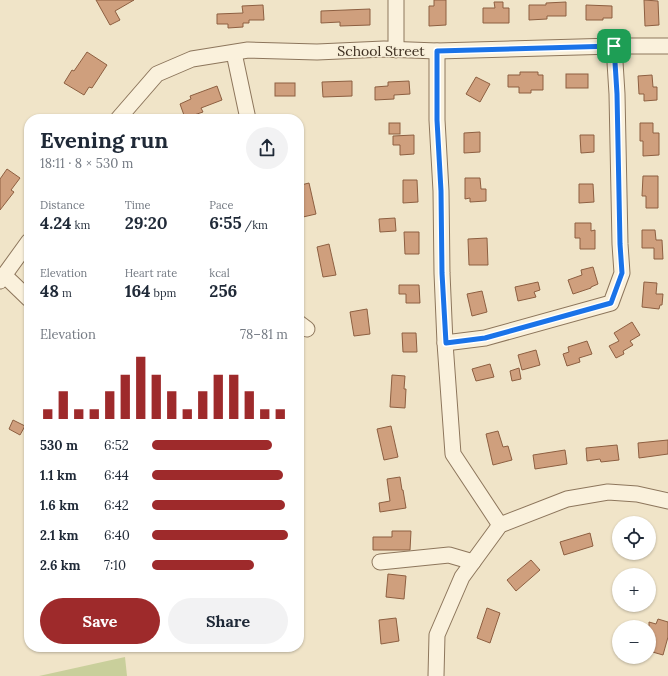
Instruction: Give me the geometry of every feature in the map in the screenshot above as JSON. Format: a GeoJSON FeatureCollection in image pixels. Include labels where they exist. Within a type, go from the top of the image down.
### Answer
{"type":"FeatureCollection","features":[{"type":"Feature","properties":{"kind":"street"},"geometry":{"type":"LineString","coordinates":[[396,0],[396,50]]}},
{"type":"Feature","properties":{"kind":"street"},"geometry":{"type":"LineString","coordinates":[[446,343],[485,338],[611,303],[622,273],[617,94],[614,46]]}},
{"type":"Feature","properties":{"kind":"street","name":"School Street"},"geometry":{"type":"LineString","coordinates":[[122,114],[157,74],[192,59],[248,50],[317,52],[384,49],[437,51],[668,46]]}},
{"type":"Feature","properties":{"kind":"street"},"geometry":{"type":"LineString","coordinates":[[437,51],[437,120],[441,191],[442,273],[454,454],[500,525]]}},
{"type":"Feature","properties":{"kind":"street"},"geometry":{"type":"LineString","coordinates":[[234,52],[247,114]]}},
{"type":"Feature","properties":{"kind":"street"},"geometry":{"type":"LineString","coordinates":[[24,248],[2,278],[24,295]]}},
{"type":"Feature","properties":{"kind":"street"},"geometry":{"type":"LineString","coordinates":[[436,676],[437,635],[462,577],[500,525],[567,499],[608,492],[636,494],[668,501]]}},
{"type":"Feature","properties":{"kind":"street"},"geometry":{"type":"LineString","coordinates":[[380,562],[449,555],[473,562]]}},
{"type":"Feature","properties":{"kind":"green space"},"geometry":{"type":"Polygon","coordinates":[[[125,657],[127,676],[39,676],[125,657]]]}},
{"type":"Feature","properties":{"kind":"building"},"geometry":{"type":"Polygon","coordinates":[[[96,0],[134,0],[115,11],[120,20],[110,25],[96,0]]]}},
{"type":"Feature","properties":{"kind":"building"},"geometry":{"type":"Polygon","coordinates":[[[434,0],[446,0],[446,25],[429,26],[429,6],[434,6],[434,0]]]}},
{"type":"Feature","properties":{"kind":"building"},"geometry":{"type":"Polygon","coordinates":[[[644,0],[658,1],[659,25],[645,26],[644,0]]]}},
{"type":"Feature","properties":{"kind":"building"},"geometry":{"type":"Polygon","coordinates":[[[494,2],[503,2],[503,8],[509,8],[509,23],[483,23],[483,8],[495,8],[494,2]]]}},
{"type":"Feature","properties":{"kind":"building"},"geometry":{"type":"Polygon","coordinates":[[[566,2],[566,16],[547,16],[547,19],[529,20],[529,5],[546,5],[546,3],[566,2]]]}},
{"type":"Feature","properties":{"kind":"building"},"geometry":{"type":"Polygon","coordinates":[[[263,5],[264,20],[249,20],[249,23],[243,23],[243,27],[228,28],[228,24],[217,24],[217,14],[243,13],[242,6],[263,5]]]}},
{"type":"Feature","properties":{"kind":"building"},"geometry":{"type":"Polygon","coordinates":[[[586,5],[612,6],[612,18],[603,18],[603,20],[586,20],[586,5]]]}},
{"type":"Feature","properties":{"kind":"building"},"geometry":{"type":"Polygon","coordinates":[[[370,9],[370,25],[340,26],[340,22],[321,23],[321,11],[370,9]]]}},
{"type":"Feature","properties":{"kind":"building"},"geometry":{"type":"Polygon","coordinates":[[[87,52],[107,65],[92,88],[89,87],[84,95],[64,83],[72,70],[74,71],[87,52]]]}},
{"type":"Feature","properties":{"kind":"building"},"geometry":{"type":"Polygon","coordinates":[[[520,72],[538,72],[538,75],[543,75],[543,90],[531,90],[531,93],[519,93],[519,87],[508,87],[508,75],[520,75],[520,72]]]}},
{"type":"Feature","properties":{"kind":"building"},"geometry":{"type":"Polygon","coordinates":[[[566,74],[588,74],[588,88],[566,88],[566,74]]]}},
{"type":"Feature","properties":{"kind":"building"},"geometry":{"type":"Polygon","coordinates":[[[652,75],[653,87],[657,87],[657,100],[644,101],[644,94],[639,94],[638,76],[652,75]]]}},
{"type":"Feature","properties":{"kind":"building"},"geometry":{"type":"Polygon","coordinates":[[[476,77],[490,84],[480,102],[466,94],[476,77]]]}},
{"type":"Feature","properties":{"kind":"building"},"geometry":{"type":"Polygon","coordinates":[[[352,81],[352,96],[323,97],[322,82],[352,81]]]}},
{"type":"Feature","properties":{"kind":"building"},"geometry":{"type":"Polygon","coordinates":[[[409,81],[410,94],[394,95],[394,99],[375,100],[375,87],[388,86],[388,82],[409,81]]]}},
{"type":"Feature","properties":{"kind":"building"},"geometry":{"type":"Polygon","coordinates":[[[275,83],[295,83],[295,96],[275,96],[275,83]]]}},
{"type":"Feature","properties":{"kind":"building"},"geometry":{"type":"Polygon","coordinates":[[[217,86],[222,100],[201,108],[203,112],[197,114],[184,114],[180,104],[191,99],[190,96],[217,86]]]}},
{"type":"Feature","properties":{"kind":"building"},"geometry":{"type":"Polygon","coordinates":[[[389,123],[400,123],[400,134],[389,134],[389,123]]]}},
{"type":"Feature","properties":{"kind":"building"},"geometry":{"type":"Polygon","coordinates":[[[640,123],[653,123],[653,133],[659,133],[659,155],[643,156],[643,141],[640,141],[640,123]]]}},
{"type":"Feature","properties":{"kind":"building"},"geometry":{"type":"Polygon","coordinates":[[[480,132],[480,152],[464,153],[464,133],[480,132]]]}},
{"type":"Feature","properties":{"kind":"building"},"geometry":{"type":"Polygon","coordinates":[[[414,135],[414,154],[400,155],[400,145],[393,145],[393,136],[414,135]]]}},
{"type":"Feature","properties":{"kind":"building"},"geometry":{"type":"Polygon","coordinates":[[[580,135],[594,135],[594,152],[581,153],[580,135]]]}},
{"type":"Feature","properties":{"kind":"building"},"geometry":{"type":"Polygon","coordinates":[[[7,169],[20,178],[11,190],[14,192],[0,210],[0,179],[7,169]]]}},
{"type":"Feature","properties":{"kind":"building"},"geometry":{"type":"Polygon","coordinates":[[[643,176],[658,176],[658,208],[646,208],[646,196],[642,196],[643,176]]]}},
{"type":"Feature","properties":{"kind":"building"},"geometry":{"type":"Polygon","coordinates":[[[465,178],[480,178],[481,189],[486,189],[486,201],[470,202],[470,198],[465,199],[465,178]]]}},
{"type":"Feature","properties":{"kind":"building"},"geometry":{"type":"Polygon","coordinates":[[[403,180],[417,180],[418,202],[403,203],[403,180]]]}},
{"type":"Feature","properties":{"kind":"building"},"geometry":{"type":"Polygon","coordinates":[[[309,183],[316,214],[304,217],[304,184],[309,183]]]}},
{"type":"Feature","properties":{"kind":"building"},"geometry":{"type":"Polygon","coordinates":[[[579,184],[593,184],[594,202],[579,203],[579,184]]]}},
{"type":"Feature","properties":{"kind":"building"},"geometry":{"type":"Polygon","coordinates":[[[395,218],[396,231],[380,232],[379,219],[395,218]]]}},
{"type":"Feature","properties":{"kind":"building"},"geometry":{"type":"Polygon","coordinates":[[[575,223],[591,223],[591,231],[595,230],[595,249],[580,249],[580,238],[575,238],[575,223]]]}},
{"type":"Feature","properties":{"kind":"building"},"geometry":{"type":"Polygon","coordinates":[[[642,230],[655,230],[656,240],[662,240],[663,259],[654,259],[654,248],[642,248],[642,230]]]}},
{"type":"Feature","properties":{"kind":"building"},"geometry":{"type":"Polygon","coordinates":[[[404,232],[419,232],[419,254],[405,254],[404,232]]]}},
{"type":"Feature","properties":{"kind":"building"},"geometry":{"type":"Polygon","coordinates":[[[487,238],[488,265],[469,265],[468,239],[487,238]]]}},
{"type":"Feature","properties":{"kind":"building"},"geometry":{"type":"Polygon","coordinates":[[[329,244],[336,275],[323,277],[317,247],[329,244]]]}},
{"type":"Feature","properties":{"kind":"building"},"geometry":{"type":"Polygon","coordinates":[[[593,267],[598,284],[573,294],[568,280],[582,275],[581,270],[593,267]]]}},
{"type":"Feature","properties":{"kind":"building"},"geometry":{"type":"Polygon","coordinates":[[[538,282],[540,290],[534,292],[536,297],[518,301],[515,287],[538,282]]]}},
{"type":"Feature","properties":{"kind":"building"},"geometry":{"type":"Polygon","coordinates":[[[644,282],[657,283],[656,294],[663,294],[662,305],[660,305],[659,309],[642,307],[644,282]]]}},
{"type":"Feature","properties":{"kind":"building"},"geometry":{"type":"Polygon","coordinates":[[[399,285],[419,285],[420,303],[406,303],[406,294],[399,294],[399,285]]]}},
{"type":"Feature","properties":{"kind":"building"},"geometry":{"type":"Polygon","coordinates":[[[482,291],[487,312],[472,316],[467,294],[482,291]]]}},
{"type":"Feature","properties":{"kind":"building"},"geometry":{"type":"Polygon","coordinates":[[[367,309],[370,334],[354,336],[350,312],[367,309]]]}},
{"type":"Feature","properties":{"kind":"building"},"geometry":{"type":"Polygon","coordinates":[[[632,322],[640,335],[630,341],[633,345],[623,351],[624,354],[616,358],[609,346],[619,341],[614,333],[632,322]]]}},
{"type":"Feature","properties":{"kind":"building"},"geometry":{"type":"Polygon","coordinates":[[[402,333],[416,333],[417,352],[403,352],[402,333]]]}},
{"type":"Feature","properties":{"kind":"building"},"geometry":{"type":"Polygon","coordinates":[[[587,341],[592,354],[579,358],[580,362],[567,366],[563,354],[569,352],[568,347],[587,341]]]}},
{"type":"Feature","properties":{"kind":"building"},"geometry":{"type":"Polygon","coordinates":[[[536,350],[540,365],[522,370],[518,355],[536,350]]]}},
{"type":"Feature","properties":{"kind":"building"},"geometry":{"type":"Polygon","coordinates":[[[490,364],[494,377],[476,381],[472,369],[490,364]]]}},
{"type":"Feature","properties":{"kind":"building"},"geometry":{"type":"Polygon","coordinates":[[[519,368],[521,379],[512,381],[510,371],[519,368]]]}},
{"type":"Feature","properties":{"kind":"building"},"geometry":{"type":"Polygon","coordinates":[[[392,375],[405,376],[405,408],[390,407],[392,375]]]}},
{"type":"Feature","properties":{"kind":"building"},"geometry":{"type":"Polygon","coordinates":[[[13,420],[24,426],[20,435],[9,429],[13,420]]]}},
{"type":"Feature","properties":{"kind":"building"},"geometry":{"type":"Polygon","coordinates":[[[391,426],[398,457],[384,460],[377,429],[391,426]]]}},
{"type":"Feature","properties":{"kind":"building"},"geometry":{"type":"Polygon","coordinates":[[[498,431],[503,447],[508,446],[512,460],[493,465],[486,434],[498,431]]]}},
{"type":"Feature","properties":{"kind":"building"},"geometry":{"type":"Polygon","coordinates":[[[668,440],[668,454],[639,458],[638,443],[668,440]]]}},
{"type":"Feature","properties":{"kind":"building"},"geometry":{"type":"Polygon","coordinates":[[[617,445],[619,460],[601,462],[600,459],[587,461],[586,448],[617,445]]]}},
{"type":"Feature","properties":{"kind":"building"},"geometry":{"type":"Polygon","coordinates":[[[565,450],[567,464],[535,469],[533,455],[565,450]]]}},
{"type":"Feature","properties":{"kind":"building"},"geometry":{"type":"Polygon","coordinates":[[[400,477],[406,508],[380,512],[379,503],[390,501],[387,479],[400,477]]]}},
{"type":"Feature","properties":{"kind":"building"},"geometry":{"type":"Polygon","coordinates":[[[392,531],[411,531],[410,550],[373,550],[373,537],[392,537],[392,531]]]}},
{"type":"Feature","properties":{"kind":"building"},"geometry":{"type":"Polygon","coordinates":[[[590,533],[593,546],[564,555],[560,542],[590,533]]]}},
{"type":"Feature","properties":{"kind":"building"},"geometry":{"type":"Polygon","coordinates":[[[531,560],[540,570],[516,591],[507,580],[531,560]]]}},
{"type":"Feature","properties":{"kind":"building"},"geometry":{"type":"Polygon","coordinates":[[[388,574],[406,576],[404,599],[386,597],[388,574]]]}},
{"type":"Feature","properties":{"kind":"building"},"geometry":{"type":"Polygon","coordinates":[[[487,608],[500,613],[490,643],[477,638],[487,608]]]}},
{"type":"Feature","properties":{"kind":"building"},"geometry":{"type":"Polygon","coordinates":[[[396,618],[399,641],[381,644],[379,620],[396,618]]]}},
{"type":"Feature","properties":{"kind":"building"},"geometry":{"type":"Polygon","coordinates":[[[658,619],[668,622],[668,637],[663,655],[656,653],[656,624],[658,619]]]}},
{"type":"Feature","properties":{"kind":"route"},"geometry":{"type":"LineString","coordinates":[[614,46],[617,94],[622,273],[611,303],[485,338],[446,343],[437,120],[437,51],[614,46]]}}]}
